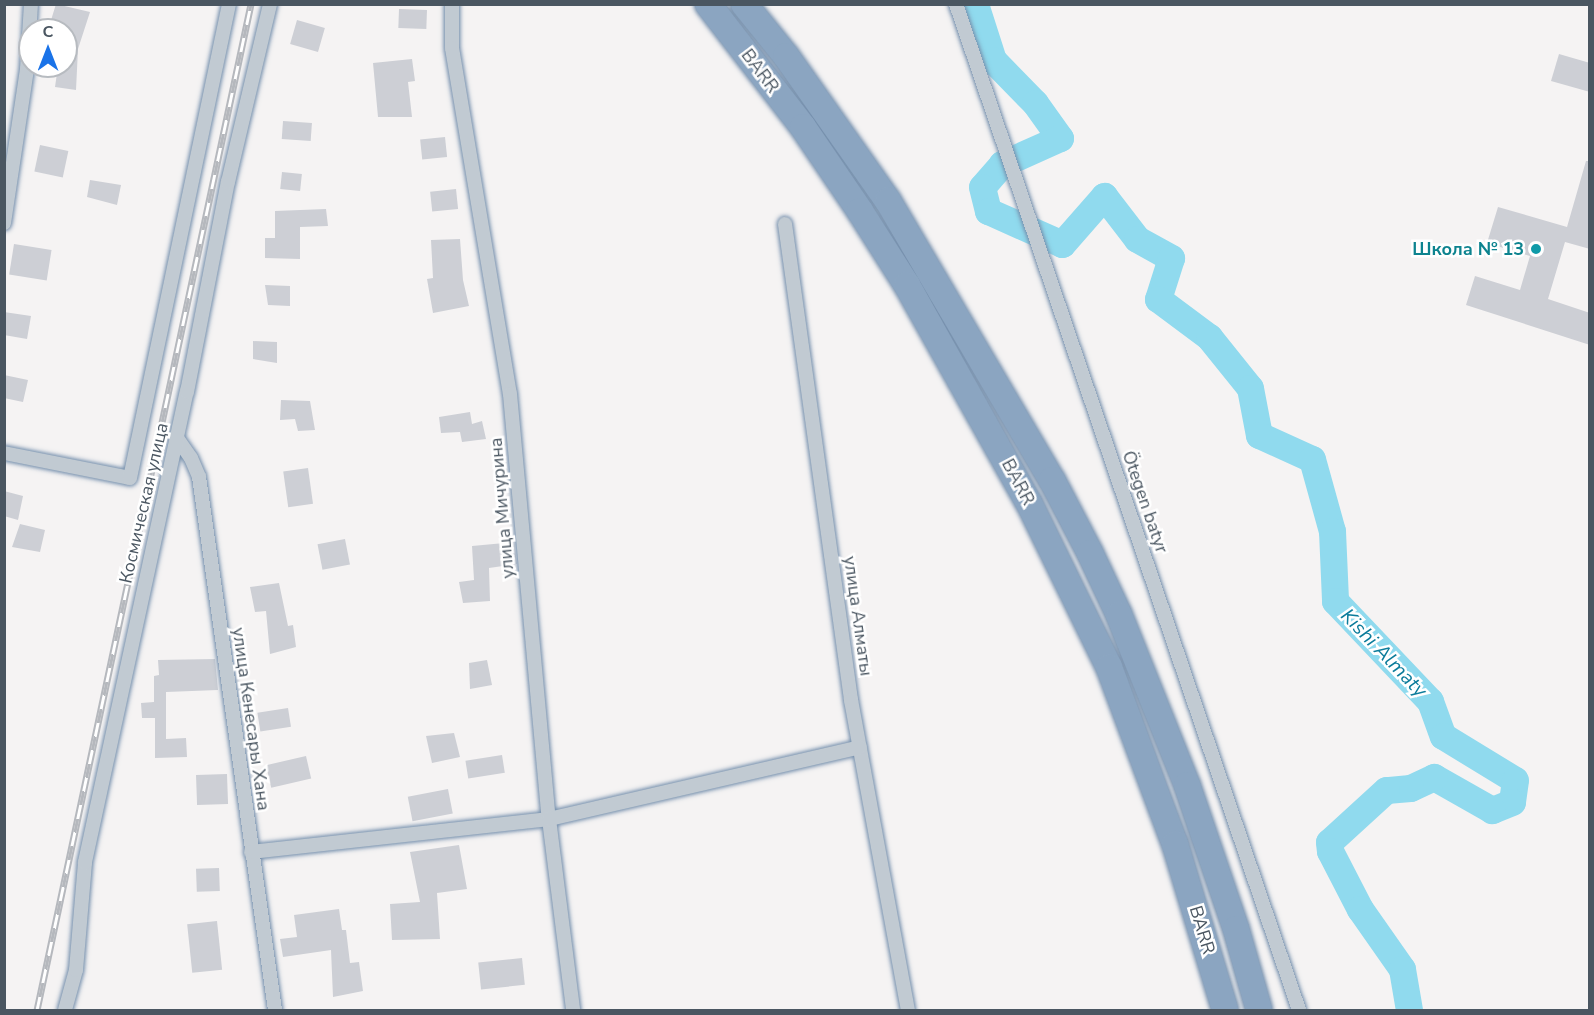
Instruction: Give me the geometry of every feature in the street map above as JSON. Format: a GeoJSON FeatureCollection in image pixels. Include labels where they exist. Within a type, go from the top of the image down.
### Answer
{"type":"FeatureCollection","features":[{"type":"Feature","properties":{"kind":"highway","name":"BARR"},"geometry":{"type":"LineString","coordinates":[[708,4],[802,127],[860,211],[913,295],[1029,503],[1109,668],[1175,844],[1225,1011]]}},
{"type":"Feature","properties":{"kind":"highway","name":"BARR"},"geometry":{"type":"LineString","coordinates":[[744,4],[786,56],[888,201],[1046,470],[1090,553],[1123,626],[1187,785],[1236,929],[1259,1011]]}},
{"type":"Feature","properties":{"kind":"street"},"geometry":{"type":"LineString","coordinates":[[4,223],[27,69],[31,4]]}},
{"type":"Feature","properties":{"kind":"street"},"geometry":{"type":"LineString","coordinates":[[4,453],[130,478],[229,4]]}},
{"type":"Feature","properties":{"kind":"street","name":"Космическая улица"},"geometry":{"type":"LineString","coordinates":[[65,1011],[76,970],[85,862],[177,438],[228,182],[270,4]]}},
{"type":"Feature","properties":{"kind":"street","name":"улица Мичурина"},"geometry":{"type":"LineString","coordinates":[[453,4],[452,48],[510,394],[549,819],[573,1011]]}},
{"type":"Feature","properties":{"kind":"street","name":"Ötegen batyr"},"geometry":{"type":"LineString","coordinates":[[956,4],[1299,1011]]}},
{"type":"Feature","properties":{"kind":"street","name":"улица Алматы"},"geometry":{"type":"LineString","coordinates":[[785,224],[860,747],[908,1011]]}},
{"type":"Feature","properties":{"kind":"street","name":"улица Кенесары Хана"},"geometry":{"type":"LineString","coordinates":[[177,438],[191,458],[199,477],[275,1011]]}},
{"type":"Feature","properties":{"kind":"street"},"geometry":{"type":"LineString","coordinates":[[251,852],[549,819],[860,747]]}},
{"type":"Feature","properties":{"kind":"building"},"geometry":{"type":"Polygon","coordinates":[[[56,4],[90,12],[78,49],[78,18],[52,18],[56,4]]]}},
{"type":"Feature","properties":{"kind":"building"},"geometry":{"type":"Polygon","coordinates":[[[399,9],[427,10],[426,29],[398,28],[399,9]]]}},
{"type":"Feature","properties":{"kind":"building"},"geometry":{"type":"Polygon","coordinates":[[[297,20],[325,28],[318,52],[290,44],[297,20]]]}},
{"type":"Feature","properties":{"kind":"building"},"geometry":{"type":"Polygon","coordinates":[[[1559,54],[1590,63],[1590,92],[1551,81],[1559,54]]]}},
{"type":"Feature","properties":{"kind":"building"},"geometry":{"type":"Polygon","coordinates":[[[412,59],[415,81],[408,82],[412,117],[378,117],[373,63],[412,59]]]}},
{"type":"Feature","properties":{"kind":"building"},"geometry":{"type":"Polygon","coordinates":[[[56,78],[77,78],[76,90],[55,87],[56,78]]]}},
{"type":"Feature","properties":{"kind":"building"},"geometry":{"type":"Polygon","coordinates":[[[283,121],[312,123],[311,141],[282,139],[283,121]]]}},
{"type":"Feature","properties":{"kind":"building"},"geometry":{"type":"Polygon","coordinates":[[[445,137],[447,157],[422,160],[420,140],[445,137]]]}},
{"type":"Feature","properties":{"kind":"building"},"geometry":{"type":"Polygon","coordinates":[[[40,145],[68,151],[63,177],[34,171],[40,145]]]}},
{"type":"Feature","properties":{"kind":"building"},"geometry":{"type":"Polygon","coordinates":[[[1586,161],[1590,161],[1590,249],[1565,242],[1548,299],[1590,313],[1590,345],[1466,305],[1475,276],[1520,290],[1530,256],[1487,243],[1498,207],[1567,227],[1586,161]]]}},
{"type":"Feature","properties":{"kind":"building"},"geometry":{"type":"Polygon","coordinates":[[[282,172],[302,174],[300,191],[280,189],[282,172]]]}},
{"type":"Feature","properties":{"kind":"building"},"geometry":{"type":"Polygon","coordinates":[[[90,180],[121,185],[117,205],[87,197],[90,180]]]}},
{"type":"Feature","properties":{"kind":"building"},"geometry":{"type":"Polygon","coordinates":[[[456,189],[458,209],[432,212],[430,192],[456,189]]]}},
{"type":"Feature","properties":{"kind":"building"},"geometry":{"type":"Polygon","coordinates":[[[326,209],[328,226],[300,227],[300,259],[265,258],[265,238],[275,238],[275,211],[326,209]]]}},
{"type":"Feature","properties":{"kind":"building"},"geometry":{"type":"Polygon","coordinates":[[[460,239],[463,280],[469,306],[433,313],[427,279],[433,278],[431,240],[460,239]]]}},
{"type":"Feature","properties":{"kind":"building"},"geometry":{"type":"Polygon","coordinates":[[[14,244],[52,250],[47,281],[9,275],[14,244]]]}},
{"type":"Feature","properties":{"kind":"building"},"geometry":{"type":"Polygon","coordinates":[[[265,285],[290,286],[290,306],[268,305],[265,285]]]}},
{"type":"Feature","properties":{"kind":"building"},"geometry":{"type":"Polygon","coordinates":[[[4,312],[31,316],[27,339],[4,335],[4,312]]]}},
{"type":"Feature","properties":{"kind":"building"},"geometry":{"type":"Polygon","coordinates":[[[253,341],[277,342],[277,363],[253,359],[253,341]]]}},
{"type":"Feature","properties":{"kind":"building"},"geometry":{"type":"Polygon","coordinates":[[[4,375],[28,380],[23,402],[4,398],[4,375]]]}},
{"type":"Feature","properties":{"kind":"building"},"geometry":{"type":"Polygon","coordinates":[[[281,400],[310,401],[315,430],[298,431],[295,419],[280,420],[281,400]]]}},
{"type":"Feature","properties":{"kind":"building"},"geometry":{"type":"Polygon","coordinates":[[[470,412],[472,424],[482,421],[486,439],[462,442],[460,432],[441,433],[439,417],[470,412]]]}},
{"type":"Feature","properties":{"kind":"building"},"geometry":{"type":"Polygon","coordinates":[[[308,468],[313,504],[288,507],[283,471],[308,468]]]}},
{"type":"Feature","properties":{"kind":"building"},"geometry":{"type":"Polygon","coordinates":[[[4,491],[23,496],[18,520],[4,516],[4,491]]]}},
{"type":"Feature","properties":{"kind":"building"},"geometry":{"type":"Polygon","coordinates":[[[20,524],[45,530],[40,552],[12,547],[20,524]]]}},
{"type":"Feature","properties":{"kind":"building"},"geometry":{"type":"Polygon","coordinates":[[[345,539],[350,565],[322,570],[318,544],[345,539]]]}},
{"type":"Feature","properties":{"kind":"building"},"geometry":{"type":"Polygon","coordinates":[[[514,542],[517,564],[489,568],[490,601],[463,603],[459,582],[474,580],[472,546],[514,542]]]}},
{"type":"Feature","properties":{"kind":"building"},"geometry":{"type":"Polygon","coordinates":[[[279,583],[288,626],[293,625],[296,647],[270,654],[266,611],[255,612],[250,587],[279,583]]]}},
{"type":"Feature","properties":{"kind":"building"},"geometry":{"type":"Polygon","coordinates":[[[215,659],[218,690],[166,692],[166,739],[186,738],[187,757],[155,758],[155,718],[142,718],[141,703],[154,702],[154,676],[159,675],[158,660],[215,659]]]}},
{"type":"Feature","properties":{"kind":"building"},"geometry":{"type":"Polygon","coordinates":[[[487,660],[492,685],[470,689],[469,663],[487,660]]]}},
{"type":"Feature","properties":{"kind":"building"},"geometry":{"type":"Polygon","coordinates":[[[288,708],[291,727],[260,732],[257,713],[288,708]]]}},
{"type":"Feature","properties":{"kind":"building"},"geometry":{"type":"Polygon","coordinates":[[[454,733],[460,757],[432,763],[426,736],[454,733]]]}},
{"type":"Feature","properties":{"kind":"building"},"geometry":{"type":"Polygon","coordinates":[[[502,755],[505,773],[468,779],[465,761],[502,755]]]}},
{"type":"Feature","properties":{"kind":"building"},"geometry":{"type":"Polygon","coordinates":[[[306,756],[311,778],[271,788],[266,765],[306,756]]]}},
{"type":"Feature","properties":{"kind":"building"},"geometry":{"type":"Polygon","coordinates":[[[227,774],[228,804],[197,805],[196,775],[227,774]]]}},
{"type":"Feature","properties":{"kind":"building"},"geometry":{"type":"Polygon","coordinates":[[[448,789],[453,814],[413,821],[408,797],[448,789]]]}},
{"type":"Feature","properties":{"kind":"building"},"geometry":{"type":"Polygon","coordinates":[[[459,845],[467,889],[437,893],[440,939],[392,940],[390,904],[420,902],[410,852],[459,845]]]}},
{"type":"Feature","properties":{"kind":"building"},"geometry":{"type":"Polygon","coordinates":[[[219,868],[220,891],[197,892],[196,869],[219,868]]]}},
{"type":"Feature","properties":{"kind":"building"},"geometry":{"type":"Polygon","coordinates":[[[339,909],[342,930],[346,930],[350,963],[359,962],[363,991],[333,997],[331,950],[283,957],[280,939],[297,937],[294,915],[339,909]]]}},
{"type":"Feature","properties":{"kind":"building"},"geometry":{"type":"Polygon","coordinates":[[[217,921],[222,970],[192,973],[187,924],[217,921]]]}},
{"type":"Feature","properties":{"kind":"building"},"geometry":{"type":"Polygon","coordinates":[[[522,958],[525,985],[481,989],[478,963],[522,958]]]}},
{"type":"Feature","properties":{"kind":"waterway","name":"Kіshі Almaty"},"geometry":{"type":"LineString","coordinates":[[975,4],[993,60],[1035,103],[1060,138],[1002,164],[982,187],[988,211],[1062,244],[1104,196],[1137,239],[1171,258],[1158,299],[1209,337],[1250,388],[1259,435],[1312,459],[1332,531],[1335,601],[1430,701],[1443,736],[1515,780],[1512,802],[1492,810],[1434,777],[1410,788],[1386,790],[1329,842],[1330,851],[1360,909],[1402,969],[1409,1010]]}},
{"type":"Feature","properties":{"kind":"railway"},"geometry":{"type":"LineString","coordinates":[[37,1010],[251,4]]}},
{"type":"Feature","properties":{"kind":"place","name":"Школа № 13"},"geometry":{"type":"Point","coordinates":[1536,249]}}]}
